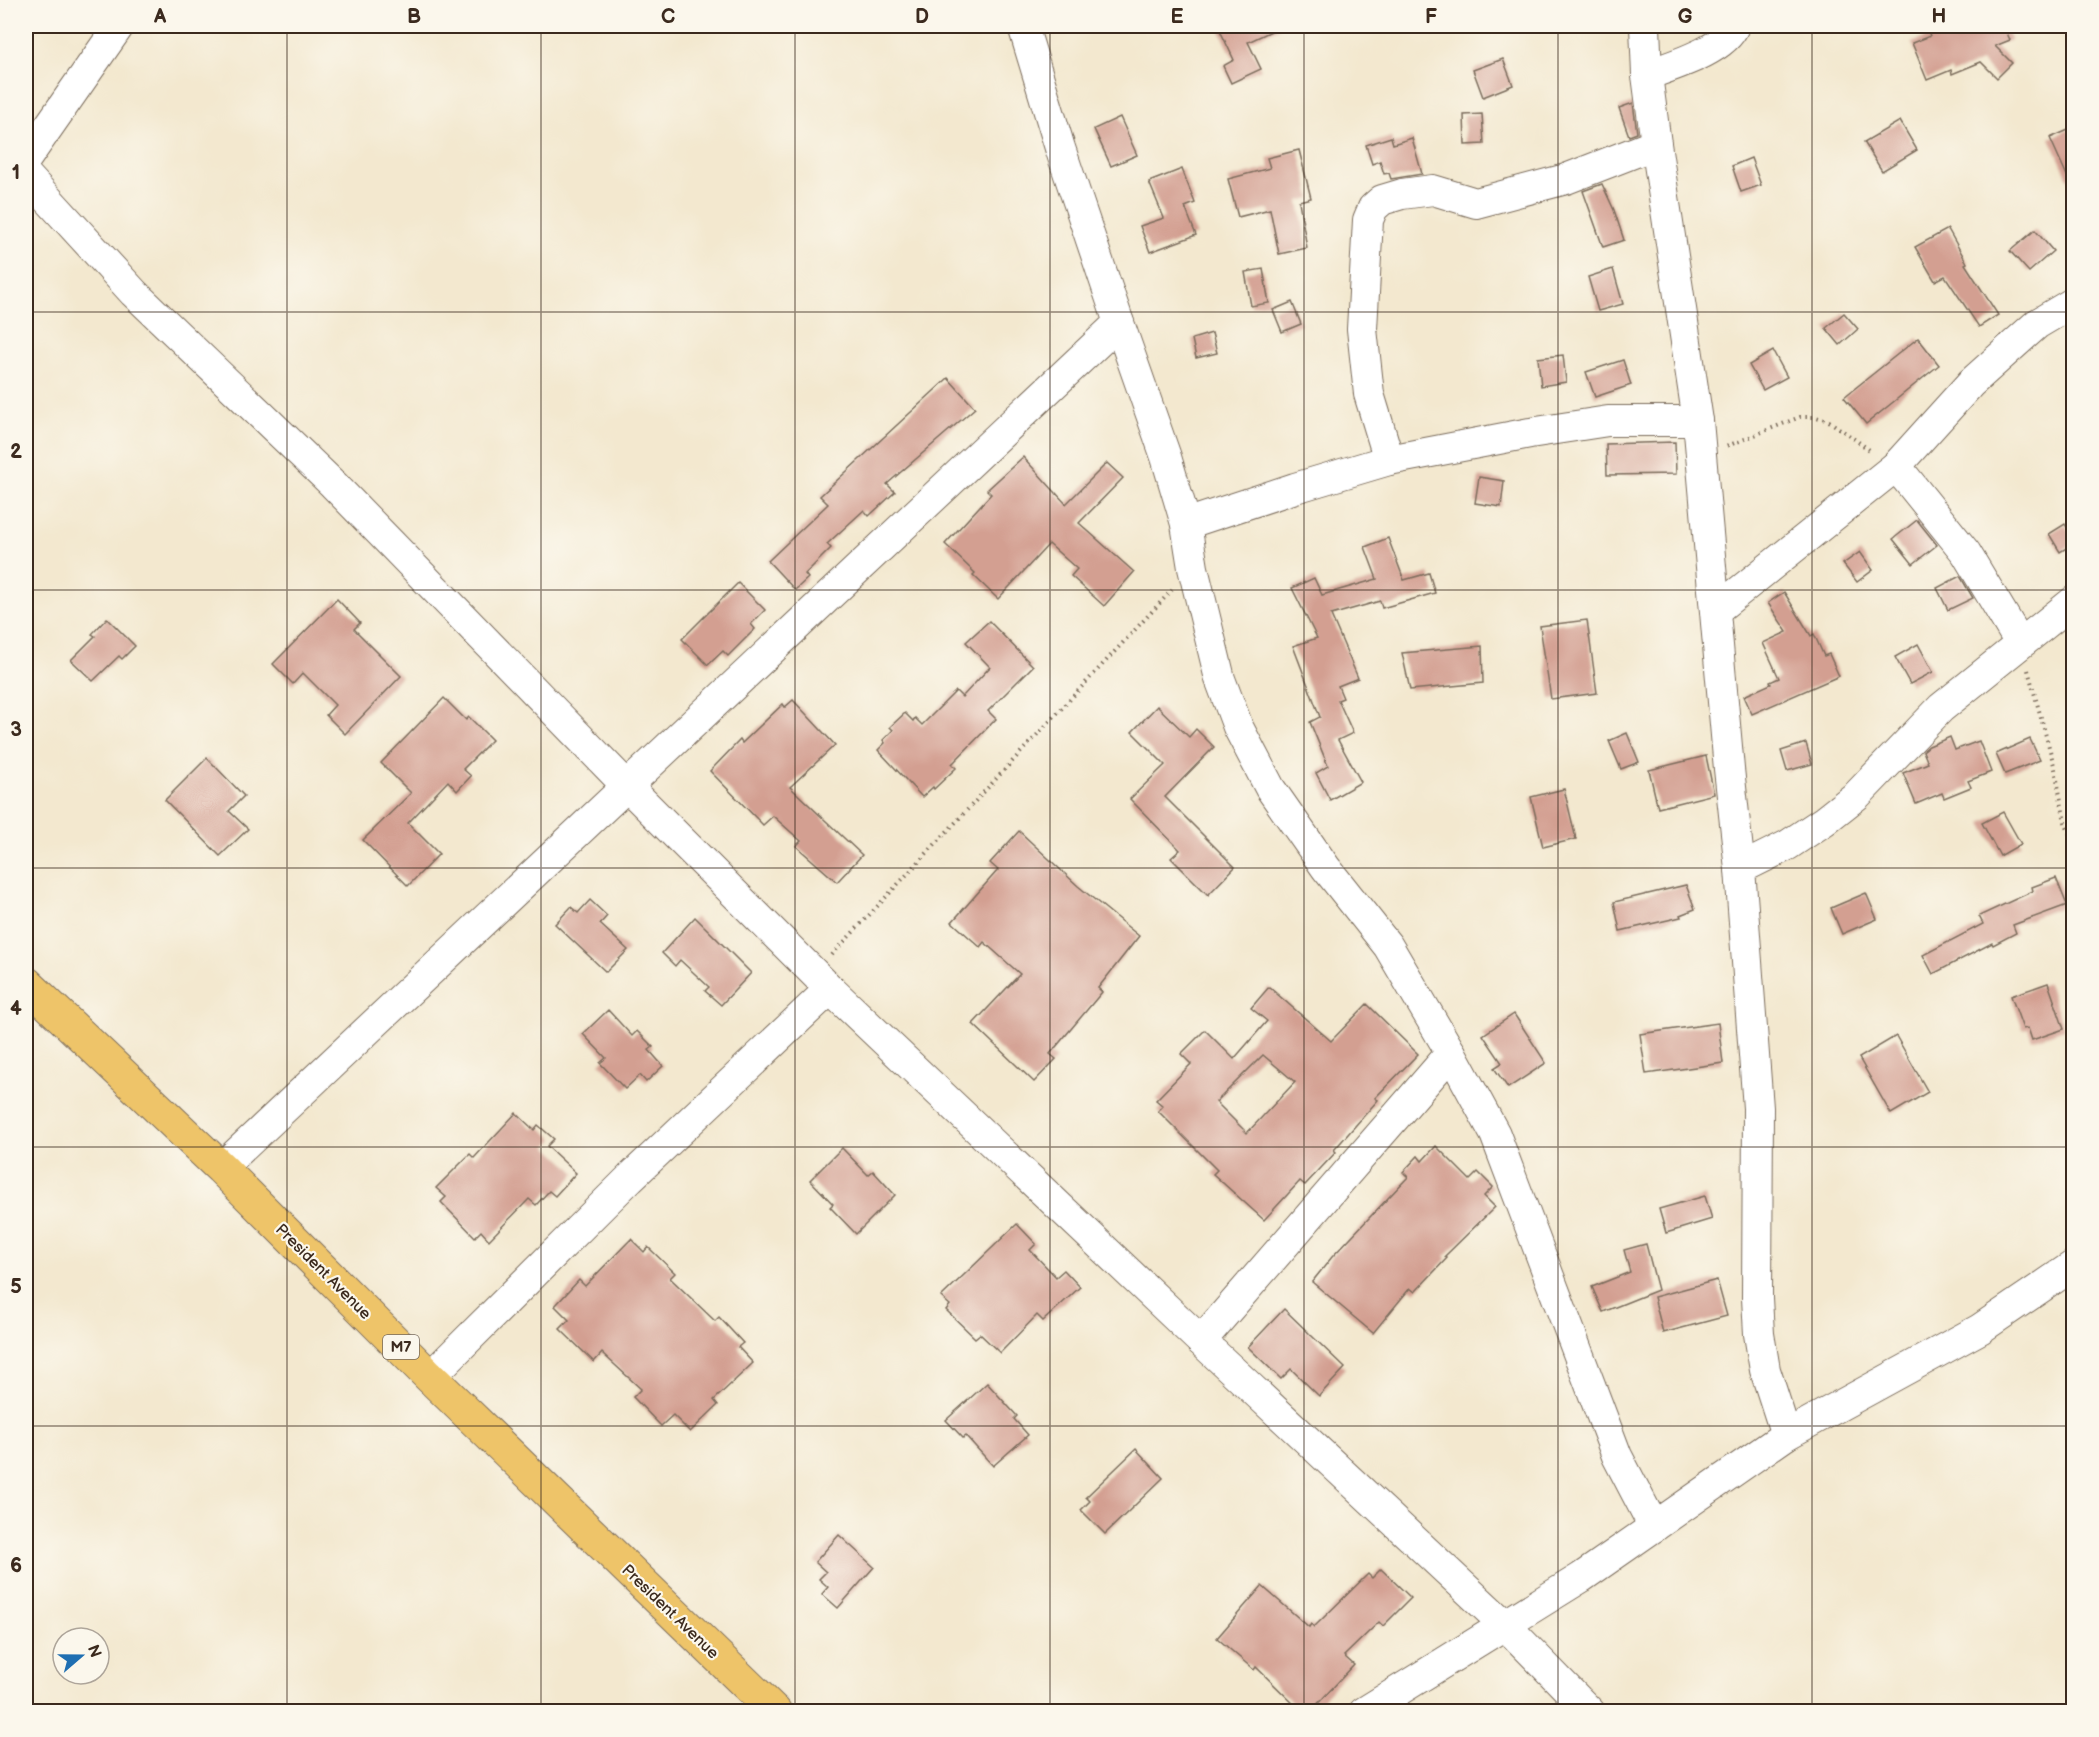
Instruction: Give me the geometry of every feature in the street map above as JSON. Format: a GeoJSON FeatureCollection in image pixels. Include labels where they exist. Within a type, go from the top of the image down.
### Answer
{"type":"FeatureCollection","features":[{"type":"Feature","properties":{"kind":"main road","name":"President Avenue"},"geometry":{"type":"LineString","coordinates":[[26,983],[221,1168],[430,1377],[775,1712]]}},
{"type":"Feature","properties":{"kind":"street"},"geometry":{"type":"LineString","coordinates":[[26,159],[119,26]]}},
{"type":"Feature","properties":{"kind":"street"},"geometry":{"type":"LineString","coordinates":[[1023,26],[1060,148],[1166,457],[1186,524],[1193,568],[1220,679],[1238,727],[1270,788],[1326,868],[1388,946],[1451,1053],[1495,1134],[1617,1456],[1654,1527]]}},
{"type":"Feature","properties":{"kind":"street"},"geometry":{"type":"LineString","coordinates":[[1645,26],[1647,75],[1656,144],[1698,421],[1740,869],[1758,1108],[1758,1334],[1766,1370],[1786,1435]]}},
{"type":"Feature","properties":{"kind":"street"},"geometry":{"type":"LineString","coordinates":[[1647,75],[1705,52],[1731,32],[1734,26]]}},
{"type":"Feature","properties":{"kind":"street"},"geometry":{"type":"LineString","coordinates":[[1389,460],[1369,394],[1362,329],[1368,220],[1373,208],[1382,200],[1402,194],[1433,190],[1476,203],[1566,179],[1656,144]]}},
{"type":"Feature","properties":{"kind":"street"},"geometry":{"type":"LineString","coordinates":[[26,175],[134,293],[333,484],[627,786],[822,981],[1505,1626],[1590,1712]]}},
{"type":"Feature","properties":{"kind":"street"},"geometry":{"type":"LineString","coordinates":[[1716,610],[1896,466],[1971,383],[2037,324],[2073,302]]}},
{"type":"Feature","properties":{"kind":"street"},"geometry":{"type":"LineString","coordinates":[[221,1168],[1119,323]]}},
{"type":"Feature","properties":{"kind":"street"},"geometry":{"type":"LineString","coordinates":[[1186,524],[1389,460],[1530,433],[1608,422],[1698,421]]}},
{"type":"Feature","properties":{"kind":"street"},"geometry":{"type":"LineString","coordinates":[[1896,466],[1966,553],[2020,643]]}},
{"type":"Feature","properties":{"kind":"street"},"geometry":{"type":"LineString","coordinates":[[1740,869],[1788,845],[1857,795],[1941,708],[2073,601]]}},
{"type":"Feature","properties":{"kind":"street"},"geometry":{"type":"LineString","coordinates":[[430,1377],[630,1178],[822,981]]}},
{"type":"Feature","properties":{"kind":"street"},"geometry":{"type":"LineString","coordinates":[[1201,1341],[1451,1053]]}},
{"type":"Feature","properties":{"kind":"street"},"geometry":{"type":"LineString","coordinates":[[1364,1712],[1582,1577],[1786,1435],[1980,1329],[2073,1266]]}},
{"type":"Feature","properties":{"kind":"path"},"geometry":{"type":"LineString","coordinates":[[1701,457],[1800,417],[1808,417],[1829,421],[1855,442],[1896,466]]}},
{"type":"Feature","properties":{"kind":"path"},"geometry":{"type":"LineString","coordinates":[[822,981],[1193,568]]}},
{"type":"Feature","properties":{"kind":"path"},"geometry":{"type":"LineString","coordinates":[[2020,643],[2055,769],[2065,822],[2073,845]]}},
{"type":"Feature","properties":{"kind":"building"},"geometry":{"type":"Polygon","coordinates":[[[1218,26],[1282,26],[1248,42],[1261,69],[1231,83],[1223,66],[1234,60],[1218,26]]]}},
{"type":"Feature","properties":{"kind":"building"},"geometry":{"type":"Polygon","coordinates":[[[1942,26],[2004,26],[2010,40],[1995,46],[2012,63],[1997,78],[1981,62],[1952,74],[1951,70],[1927,80],[1912,43],[1930,36],[1928,31],[1942,26]]]}},
{"type":"Feature","properties":{"kind":"building"},"geometry":{"type":"Polygon","coordinates":[[[1503,59],[1513,85],[1483,97],[1473,70],[1503,59]]]}},
{"type":"Feature","properties":{"kind":"building"},"geometry":{"type":"Polygon","coordinates":[[[1633,103],[1637,133],[1629,136],[1619,108],[1633,103]]]}},
{"type":"Feature","properties":{"kind":"building"},"geometry":{"type":"Polygon","coordinates":[[[1482,114],[1484,144],[1465,145],[1464,115],[1482,114]]]}},
{"type":"Feature","properties":{"kind":"building"},"geometry":{"type":"Polygon","coordinates":[[[1120,117],[1137,155],[1111,166],[1094,129],[1120,117]]]}},
{"type":"Feature","properties":{"kind":"building"},"geometry":{"type":"Polygon","coordinates":[[[1900,121],[1917,150],[1882,171],[1864,142],[1900,121]]]}},
{"type":"Feature","properties":{"kind":"building"},"geometry":{"type":"Polygon","coordinates":[[[2073,128],[2073,189],[2050,138],[2073,128]]]}},
{"type":"Feature","properties":{"kind":"building"},"geometry":{"type":"Polygon","coordinates":[[[1391,137],[1393,144],[1412,138],[1422,174],[1391,179],[1389,173],[1384,174],[1380,161],[1372,164],[1366,145],[1391,137]]]}},
{"type":"Feature","properties":{"kind":"building"},"geometry":{"type":"Polygon","coordinates":[[[1299,150],[1311,198],[1299,201],[1307,248],[1279,254],[1270,209],[1238,217],[1228,179],[1270,168],[1267,158],[1299,150]]]}},
{"type":"Feature","properties":{"kind":"building"},"geometry":{"type":"Polygon","coordinates":[[[1751,158],[1761,185],[1741,192],[1732,166],[1751,158]]]}},
{"type":"Feature","properties":{"kind":"building"},"geometry":{"type":"Polygon","coordinates":[[[1182,169],[1195,203],[1185,207],[1196,235],[1150,252],[1140,226],[1164,218],[1149,182],[1182,169]]]}},
{"type":"Feature","properties":{"kind":"building"},"geometry":{"type":"Polygon","coordinates":[[[1602,184],[1624,240],[1603,247],[1583,191],[1602,184]]]}},
{"type":"Feature","properties":{"kind":"building"},"geometry":{"type":"Polygon","coordinates":[[[1948,229],[1967,263],[1965,264],[1998,315],[1979,327],[1945,276],[1935,281],[1915,247],[1948,229]]]}},
{"type":"Feature","properties":{"kind":"building"},"geometry":{"type":"Polygon","coordinates":[[[2035,230],[2053,251],[2029,272],[2010,251],[2035,230]]]}},
{"type":"Feature","properties":{"kind":"building"},"geometry":{"type":"Polygon","coordinates":[[[1263,269],[1269,303],[1251,306],[1245,272],[1263,269]]]}},
{"type":"Feature","properties":{"kind":"building"},"geometry":{"type":"Polygon","coordinates":[[[1613,269],[1623,304],[1598,311],[1588,277],[1613,269]]]}},
{"type":"Feature","properties":{"kind":"building"},"geometry":{"type":"Polygon","coordinates":[[[1292,302],[1301,324],[1282,332],[1273,310],[1292,302]]]}},
{"type":"Feature","properties":{"kind":"building"},"geometry":{"type":"Polygon","coordinates":[[[1844,313],[1858,329],[1840,345],[1826,328],[1844,313]]]}},
{"type":"Feature","properties":{"kind":"building"},"geometry":{"type":"Polygon","coordinates":[[[1212,333],[1217,353],[1196,358],[1192,339],[1212,333]]]}},
{"type":"Feature","properties":{"kind":"building"},"geometry":{"type":"Polygon","coordinates":[[[1918,338],[1939,365],[1866,424],[1844,397],[1918,338]]]}},
{"type":"Feature","properties":{"kind":"building"},"geometry":{"type":"Polygon","coordinates":[[[1773,351],[1787,377],[1763,390],[1749,365],[1773,351]]]}},
{"type":"Feature","properties":{"kind":"building"},"geometry":{"type":"Polygon","coordinates":[[[1563,355],[1566,382],[1541,386],[1538,358],[1563,355]]]}},
{"type":"Feature","properties":{"kind":"building"},"geometry":{"type":"Polygon","coordinates":[[[1623,360],[1631,385],[1595,397],[1586,372],[1623,360]]]}},
{"type":"Feature","properties":{"kind":"building"},"geometry":{"type":"Polygon","coordinates":[[[948,378],[975,408],[887,484],[895,492],[869,516],[864,510],[827,544],[831,548],[805,574],[808,578],[795,590],[768,561],[828,504],[820,496],[948,378]]]}},
{"type":"Feature","properties":{"kind":"building"},"geometry":{"type":"Polygon","coordinates":[[[1675,442],[1676,474],[1607,475],[1606,444],[1675,442]]]}},
{"type":"Feature","properties":{"kind":"building"},"geometry":{"type":"Polygon","coordinates":[[[1023,457],[1066,504],[1107,463],[1123,478],[1079,523],[1134,572],[1104,606],[1071,576],[1077,569],[1049,544],[998,599],[945,544],[991,494],[987,490],[1023,457]]]}},
{"type":"Feature","properties":{"kind":"building"},"geometry":{"type":"Polygon","coordinates":[[[1479,477],[1504,481],[1501,507],[1475,503],[1479,477]]]}},
{"type":"Feature","properties":{"kind":"building"},"geometry":{"type":"Polygon","coordinates":[[[1917,520],[1937,545],[1913,564],[1893,539],[1917,520]]]}},
{"type":"Feature","properties":{"kind":"building"},"geometry":{"type":"Polygon","coordinates":[[[2065,524],[2073,538],[2073,544],[2060,552],[2049,534],[2065,524]]]}},
{"type":"Feature","properties":{"kind":"building"},"geometry":{"type":"Polygon","coordinates":[[[1388,538],[1404,580],[1429,573],[1435,593],[1382,608],[1380,601],[1331,615],[1358,678],[1338,686],[1343,698],[1338,700],[1353,733],[1338,740],[1361,782],[1330,800],[1316,773],[1328,766],[1310,722],[1320,717],[1293,646],[1317,638],[1292,588],[1314,578],[1322,595],[1377,579],[1365,547],[1388,538]]]}},
{"type":"Feature","properties":{"kind":"building"},"geometry":{"type":"Polygon","coordinates":[[[1860,552],[1873,570],[1857,582],[1843,564],[1860,552]]]}},
{"type":"Feature","properties":{"kind":"building"},"geometry":{"type":"Polygon","coordinates":[[[1960,576],[1973,598],[1948,610],[1937,588],[1960,576]]]}},
{"type":"Feature","properties":{"kind":"building"},"geometry":{"type":"Polygon","coordinates":[[[738,583],[765,610],[751,624],[755,629],[728,656],[723,651],[708,665],[682,639],[738,583]]]}},
{"type":"Feature","properties":{"kind":"building"},"geometry":{"type":"Polygon","coordinates":[[[1784,592],[1811,636],[1814,634],[1824,656],[1829,654],[1839,676],[1752,714],[1744,696],[1779,678],[1763,643],[1787,632],[1768,603],[1784,592]]]}},
{"type":"Feature","properties":{"kind":"building"},"geometry":{"type":"Polygon","coordinates":[[[337,599],[360,623],[354,629],[401,676],[345,734],[326,715],[335,705],[303,673],[293,684],[273,664],[337,599]]]}},
{"type":"Feature","properties":{"kind":"building"},"geometry":{"type":"Polygon","coordinates":[[[107,618],[135,646],[122,659],[119,656],[93,681],[71,660],[95,636],[92,634],[107,618]]]}},
{"type":"Feature","properties":{"kind":"building"},"geometry":{"type":"Polygon","coordinates":[[[1587,620],[1597,693],[1551,699],[1540,626],[1587,620]]]}},
{"type":"Feature","properties":{"kind":"building"},"geometry":{"type":"Polygon","coordinates":[[[989,621],[1033,666],[988,711],[996,719],[952,764],[956,768],[922,797],[878,750],[885,743],[883,740],[893,730],[890,727],[905,713],[913,721],[915,718],[922,725],[956,691],[962,697],[990,667],[966,642],[989,621]]]}},
{"type":"Feature","properties":{"kind":"building"},"geometry":{"type":"Polygon","coordinates":[[[1918,644],[1933,672],[1910,684],[1895,657],[1918,644]]]}},
{"type":"Feature","properties":{"kind":"building"},"geometry":{"type":"Polygon","coordinates":[[[1482,646],[1483,683],[1410,690],[1402,653],[1482,646]]]}},
{"type":"Feature","properties":{"kind":"building"},"geometry":{"type":"Polygon","coordinates":[[[444,698],[466,720],[469,717],[492,740],[463,769],[471,776],[457,791],[448,781],[408,823],[439,854],[408,886],[363,840],[411,793],[381,763],[444,698]]]}},
{"type":"Feature","properties":{"kind":"building"},"geometry":{"type":"Polygon","coordinates":[[[793,700],[835,745],[790,787],[862,855],[837,882],[796,846],[801,841],[773,816],[763,825],[710,771],[740,740],[742,743],[783,704],[785,707],[793,700]]]}},
{"type":"Feature","properties":{"kind":"building"},"geometry":{"type":"Polygon","coordinates":[[[1157,706],[1189,737],[1196,729],[1214,747],[1165,797],[1235,867],[1208,895],[1171,858],[1180,850],[1130,799],[1165,765],[1132,732],[1157,706]]]}},
{"type":"Feature","properties":{"kind":"building"},"geometry":{"type":"Polygon","coordinates":[[[1627,733],[1639,762],[1621,769],[1609,741],[1627,733]]]}},
{"type":"Feature","properties":{"kind":"building"},"geometry":{"type":"Polygon","coordinates":[[[1950,737],[1955,750],[1979,741],[1991,772],[1968,781],[1971,787],[1944,798],[1942,793],[1916,804],[1903,773],[1928,763],[1923,751],[1950,737]]]}},
{"type":"Feature","properties":{"kind":"building"},"geometry":{"type":"Polygon","coordinates":[[[2030,739],[2040,760],[2005,774],[1996,754],[2030,739]]]}},
{"type":"Feature","properties":{"kind":"building"},"geometry":{"type":"Polygon","coordinates":[[[1806,743],[1812,764],[1787,771],[1781,751],[1806,743]]]}},
{"type":"Feature","properties":{"kind":"building"},"geometry":{"type":"Polygon","coordinates":[[[1706,756],[1714,794],[1658,808],[1649,770],[1706,756]]]}},
{"type":"Feature","properties":{"kind":"building"},"geometry":{"type":"Polygon","coordinates":[[[207,758],[244,796],[229,811],[248,829],[220,856],[165,800],[207,758]]]}},
{"type":"Feature","properties":{"kind":"building"},"geometry":{"type":"Polygon","coordinates":[[[1564,789],[1576,839],[1543,847],[1531,797],[1564,789]]]}},
{"type":"Feature","properties":{"kind":"building"},"geometry":{"type":"Polygon","coordinates":[[[2003,812],[2021,844],[2000,856],[1982,823],[2003,812]]]}},
{"type":"Feature","properties":{"kind":"building"},"geometry":{"type":"Polygon","coordinates":[[[1019,831],[1078,886],[1139,936],[1098,988],[1102,992],[1050,1054],[1056,1059],[1034,1082],[973,1024],[1020,974],[984,942],[980,947],[952,922],[998,870],[990,863],[1019,831]]]}},
{"type":"Feature","properties":{"kind":"building"},"geometry":{"type":"Polygon","coordinates":[[[2056,878],[2067,905],[2013,925],[2016,933],[1933,974],[1923,955],[1983,924],[1979,916],[2033,891],[2032,887],[2056,878]]]}},
{"type":"Feature","properties":{"kind":"building"},"geometry":{"type":"Polygon","coordinates":[[[1686,885],[1695,909],[1680,915],[1681,917],[1620,931],[1614,902],[1686,885]]]}},
{"type":"Feature","properties":{"kind":"building"},"geometry":{"type":"Polygon","coordinates":[[[1866,893],[1877,919],[1842,934],[1831,908],[1866,893]]]}},
{"type":"Feature","properties":{"kind":"building"},"geometry":{"type":"Polygon","coordinates":[[[590,900],[607,916],[600,924],[628,950],[606,972],[555,924],[571,907],[578,913],[590,900]]]}},
{"type":"Feature","properties":{"kind":"building"},"geometry":{"type":"Polygon","coordinates":[[[695,917],[751,973],[721,1005],[705,991],[709,987],[680,960],[675,966],[662,953],[695,917]]]}},
{"type":"Feature","properties":{"kind":"building"},"geometry":{"type":"Polygon","coordinates":[[[2048,983],[2064,1029],[2032,1040],[2028,1028],[2023,1029],[2011,996],[2048,983]]]}},
{"type":"Feature","properties":{"kind":"building"},"geometry":{"type":"Polygon","coordinates":[[[1269,987],[1331,1041],[1367,1004],[1418,1054],[1375,1098],[1378,1100],[1334,1150],[1336,1152],[1305,1185],[1300,1181],[1264,1220],[1213,1174],[1217,1170],[1158,1111],[1163,1106],[1156,1100],[1191,1064],[1181,1054],[1205,1030],[1234,1059],[1267,1021],[1251,1008],[1269,987]],[[1263,1055],[1216,1102],[1247,1133],[1295,1082],[1263,1055]]]}},
{"type":"Feature","properties":{"kind":"building"},"geometry":{"type":"Polygon","coordinates":[[[608,1010],[632,1036],[637,1031],[653,1047],[649,1050],[663,1066],[646,1082],[640,1075],[625,1089],[600,1063],[606,1058],[583,1034],[608,1010]]]}},
{"type":"Feature","properties":{"kind":"building"},"geometry":{"type":"Polygon","coordinates":[[[1514,1014],[1546,1063],[1508,1088],[1494,1068],[1502,1063],[1483,1035],[1514,1014]]]}},
{"type":"Feature","properties":{"kind":"building"},"geometry":{"type":"Polygon","coordinates":[[[1718,1023],[1723,1063],[1646,1074],[1640,1034],[1718,1023]]]}},
{"type":"Feature","properties":{"kind":"building"},"geometry":{"type":"Polygon","coordinates":[[[1896,1036],[1928,1092],[1891,1114],[1859,1058],[1896,1036]]]}},
{"type":"Feature","properties":{"kind":"building"},"geometry":{"type":"Polygon","coordinates":[[[516,1113],[534,1130],[538,1125],[554,1139],[547,1146],[576,1173],[555,1196],[549,1191],[536,1205],[529,1199],[489,1240],[481,1231],[475,1237],[441,1202],[446,1197],[436,1188],[470,1154],[474,1158],[516,1113]]]}},
{"type":"Feature","properties":{"kind":"building"},"geometry":{"type":"Polygon","coordinates":[[[1436,1146],[1470,1180],[1478,1172],[1493,1187],[1484,1196],[1495,1207],[1445,1256],[1447,1258],[1415,1292],[1410,1288],[1373,1333],[1312,1282],[1332,1257],[1408,1177],[1403,1172],[1418,1156],[1422,1161],[1436,1146]]]}},
{"type":"Feature","properties":{"kind":"building"},"geometry":{"type":"Polygon","coordinates":[[[842,1148],[868,1175],[873,1171],[895,1195],[856,1234],[830,1207],[833,1204],[810,1180],[842,1148]]]}},
{"type":"Feature","properties":{"kind":"building"},"geometry":{"type":"Polygon","coordinates":[[[1705,1196],[1712,1219],[1666,1233],[1659,1209],[1705,1196]]]}},
{"type":"Feature","properties":{"kind":"building"},"geometry":{"type":"Polygon","coordinates":[[[1017,1224],[1036,1244],[1030,1250],[1056,1277],[1064,1270],[1080,1287],[1043,1321],[1037,1315],[1000,1353],[980,1334],[975,1338],[946,1310],[950,1305],[941,1297],[1017,1224]]]}},
{"type":"Feature","properties":{"kind":"building"},"geometry":{"type":"Polygon","coordinates":[[[631,1239],[644,1252],[648,1247],[675,1273],[670,1278],[715,1321],[719,1317],[743,1343],[738,1347],[753,1363],[714,1400],[718,1405],[690,1432],[673,1415],[661,1426],[633,1397],[641,1389],[602,1353],[594,1362],[560,1329],[569,1320],[555,1306],[579,1280],[585,1286],[631,1239]]]}},
{"type":"Feature","properties":{"kind":"building"},"geometry":{"type":"Polygon","coordinates":[[[1646,1244],[1658,1290],[1603,1312],[1592,1287],[1630,1272],[1624,1250],[1646,1244]]]}},
{"type":"Feature","properties":{"kind":"building"},"geometry":{"type":"Polygon","coordinates":[[[1717,1280],[1727,1316],[1663,1333],[1654,1297],[1717,1280]]]}},
{"type":"Feature","properties":{"kind":"building"},"geometry":{"type":"Polygon","coordinates":[[[1284,1309],[1345,1368],[1319,1396],[1291,1369],[1281,1379],[1248,1347],[1284,1309]]]}},
{"type":"Feature","properties":{"kind":"building"},"geometry":{"type":"Polygon","coordinates":[[[987,1383],[1017,1416],[1014,1419],[1028,1435],[993,1466],[966,1436],[963,1438],[946,1420],[987,1383]]]}},
{"type":"Feature","properties":{"kind":"building"},"geometry":{"type":"Polygon","coordinates":[[[1136,1449],[1163,1478],[1105,1534],[1081,1510],[1090,1501],[1086,1497],[1136,1449]]]}},
{"type":"Feature","properties":{"kind":"building"},"geometry":{"type":"Polygon","coordinates":[[[839,1535],[874,1567],[838,1608],[822,1594],[828,1587],[819,1579],[826,1572],[815,1562],[839,1535]]]}},
{"type":"Feature","properties":{"kind":"building"},"geometry":{"type":"Polygon","coordinates":[[[1381,1569],[1411,1598],[1383,1626],[1379,1622],[1344,1656],[1354,1665],[1310,1712],[1302,1712],[1256,1667],[1254,1670],[1217,1638],[1262,1586],[1309,1627],[1311,1624],[1314,1627],[1368,1574],[1372,1578],[1381,1569]]]}}]}
